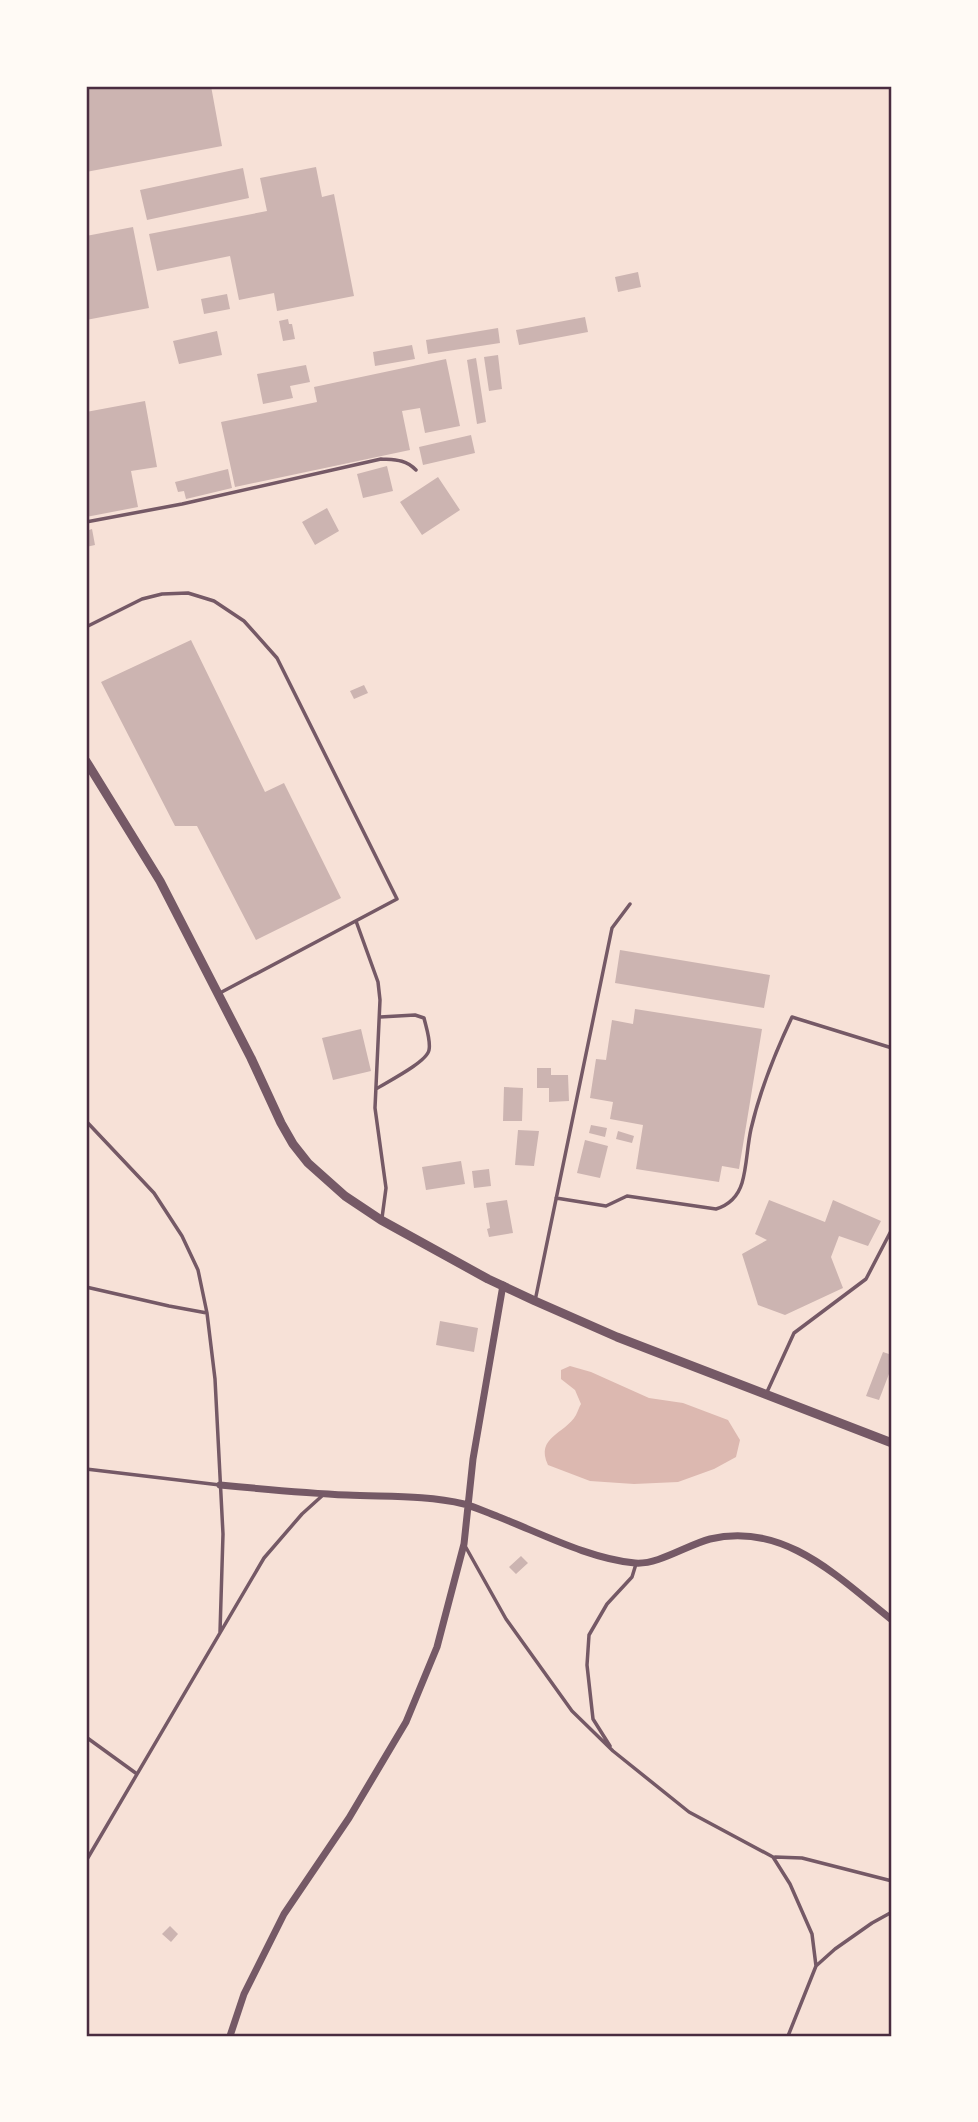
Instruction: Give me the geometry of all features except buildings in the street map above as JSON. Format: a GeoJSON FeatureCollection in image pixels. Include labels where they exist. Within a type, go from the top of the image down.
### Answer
{"type":"FeatureCollection","features":[{"type":"Feature","properties":{"kind":"street"},"geometry":{"type":"LineString","coordinates":[[86,761],[160,881],[293,1144],[309,1163],[345,1196],[381,1220],[535,1301],[617,1337],[892,1443]]}},
{"type":"Feature","properties":{"kind":"street"},"geometry":{"type":"LineString","coordinates":[[230,2036],[244,1994],[284,1914],[349,1818],[406,1722],[437,1647],[464,1544],[473,1459],[503,1285]]}},
{"type":"Feature","properties":{"kind":"street"},"geometry":{"type":"LineString","coordinates":[[220,1485],[324,1494],[442,1499],[469,1506],[592,1553],[637,1563],[712,1539],[741,1535],[765,1538],[790,1546],[820,1562],[892,1620]]}},
{"type":"Feature","properties":{"kind":"lane"},"geometry":{"type":"LineString","coordinates":[[86,522],[182,504],[381,459],[408,463],[416,470]]}},
{"type":"Feature","properties":{"kind":"lane"},"geometry":{"type":"LineString","coordinates":[[86,627],[142,599],[162,594],[188,593],[215,601],[244,621],[277,658],[397,899],[218,994]]}},
{"type":"Feature","properties":{"kind":"lane"},"geometry":{"type":"LineString","coordinates":[[535,1301],[612,928],[630,904]]}},
{"type":"Feature","properties":{"kind":"lane"},"geometry":{"type":"LineString","coordinates":[[356,920],[378,982],[380,1017],[375,1108],[386,1188],[381,1220]]}},
{"type":"Feature","properties":{"kind":"lane"},"geometry":{"type":"LineString","coordinates":[[375,1090],[428,1055],[430,1049],[424,1018],[415,1015],[380,1017]]}},
{"type":"Feature","properties":{"kind":"lane"},"geometry":{"type":"LineString","coordinates":[[556,1199],[606,1206],[627,1196],[716,1209],[725,1206],[734,1199],[741,1184],[751,1129],[769,1067],[792,1017],[892,1048]]}},
{"type":"Feature","properties":{"kind":"lane"},"geometry":{"type":"LineString","coordinates":[[86,1121],[155,1194],[182,1236],[198,1270],[207,1312],[215,1379],[223,1534],[220,1632]]}},
{"type":"Feature","properties":{"kind":"lane"},"geometry":{"type":"LineString","coordinates":[[766,1394],[794,1333],[866,1279],[892,1230]]}},
{"type":"Feature","properties":{"kind":"lane"},"geometry":{"type":"LineString","coordinates":[[86,1287],[207,1312]]}},
{"type":"Feature","properties":{"kind":"lane"},"geometry":{"type":"LineString","coordinates":[[86,1469],[220,1485]]}},
{"type":"Feature","properties":{"kind":"lane"},"geometry":{"type":"LineString","coordinates":[[86,1861],[264,1558],[302,1514],[324,1494]]}},
{"type":"Feature","properties":{"kind":"lane"},"geometry":{"type":"LineString","coordinates":[[464,1544],[506,1619],[572,1711],[612,1751],[689,1812],[773,1857],[802,1858],[892,1881]]}},
{"type":"Feature","properties":{"kind":"lane"},"geometry":{"type":"LineString","coordinates":[[612,1751],[593,1719],[587,1665],[589,1635],[607,1604],[632,1577],[637,1563]]}},
{"type":"Feature","properties":{"kind":"lane"},"geometry":{"type":"LineString","coordinates":[[86,1737],[137,1774]]}},
{"type":"Feature","properties":{"kind":"lane"},"geometry":{"type":"LineString","coordinates":[[773,1857],[790,1884],[812,1934],[816,1966]]}},
{"type":"Feature","properties":{"kind":"lane"},"geometry":{"type":"LineString","coordinates":[[789,2036],[816,1966],[835,1949],[892,1912]]}},
{"type":"Feature","properties":{"kind":"shaded area"},"geometry":{"type":"Polygon","coordinates":[[[570,1366],[591,1372],[649,1398],[683,1403],[728,1420],[740,1440],[736,1457],[714,1469],[678,1482],[634,1484],[590,1481],[548,1465],[545,1448],[548,1442],[571,1421],[581,1404],[575,1390],[561,1379],[561,1370],[570,1366]]]}}]}
